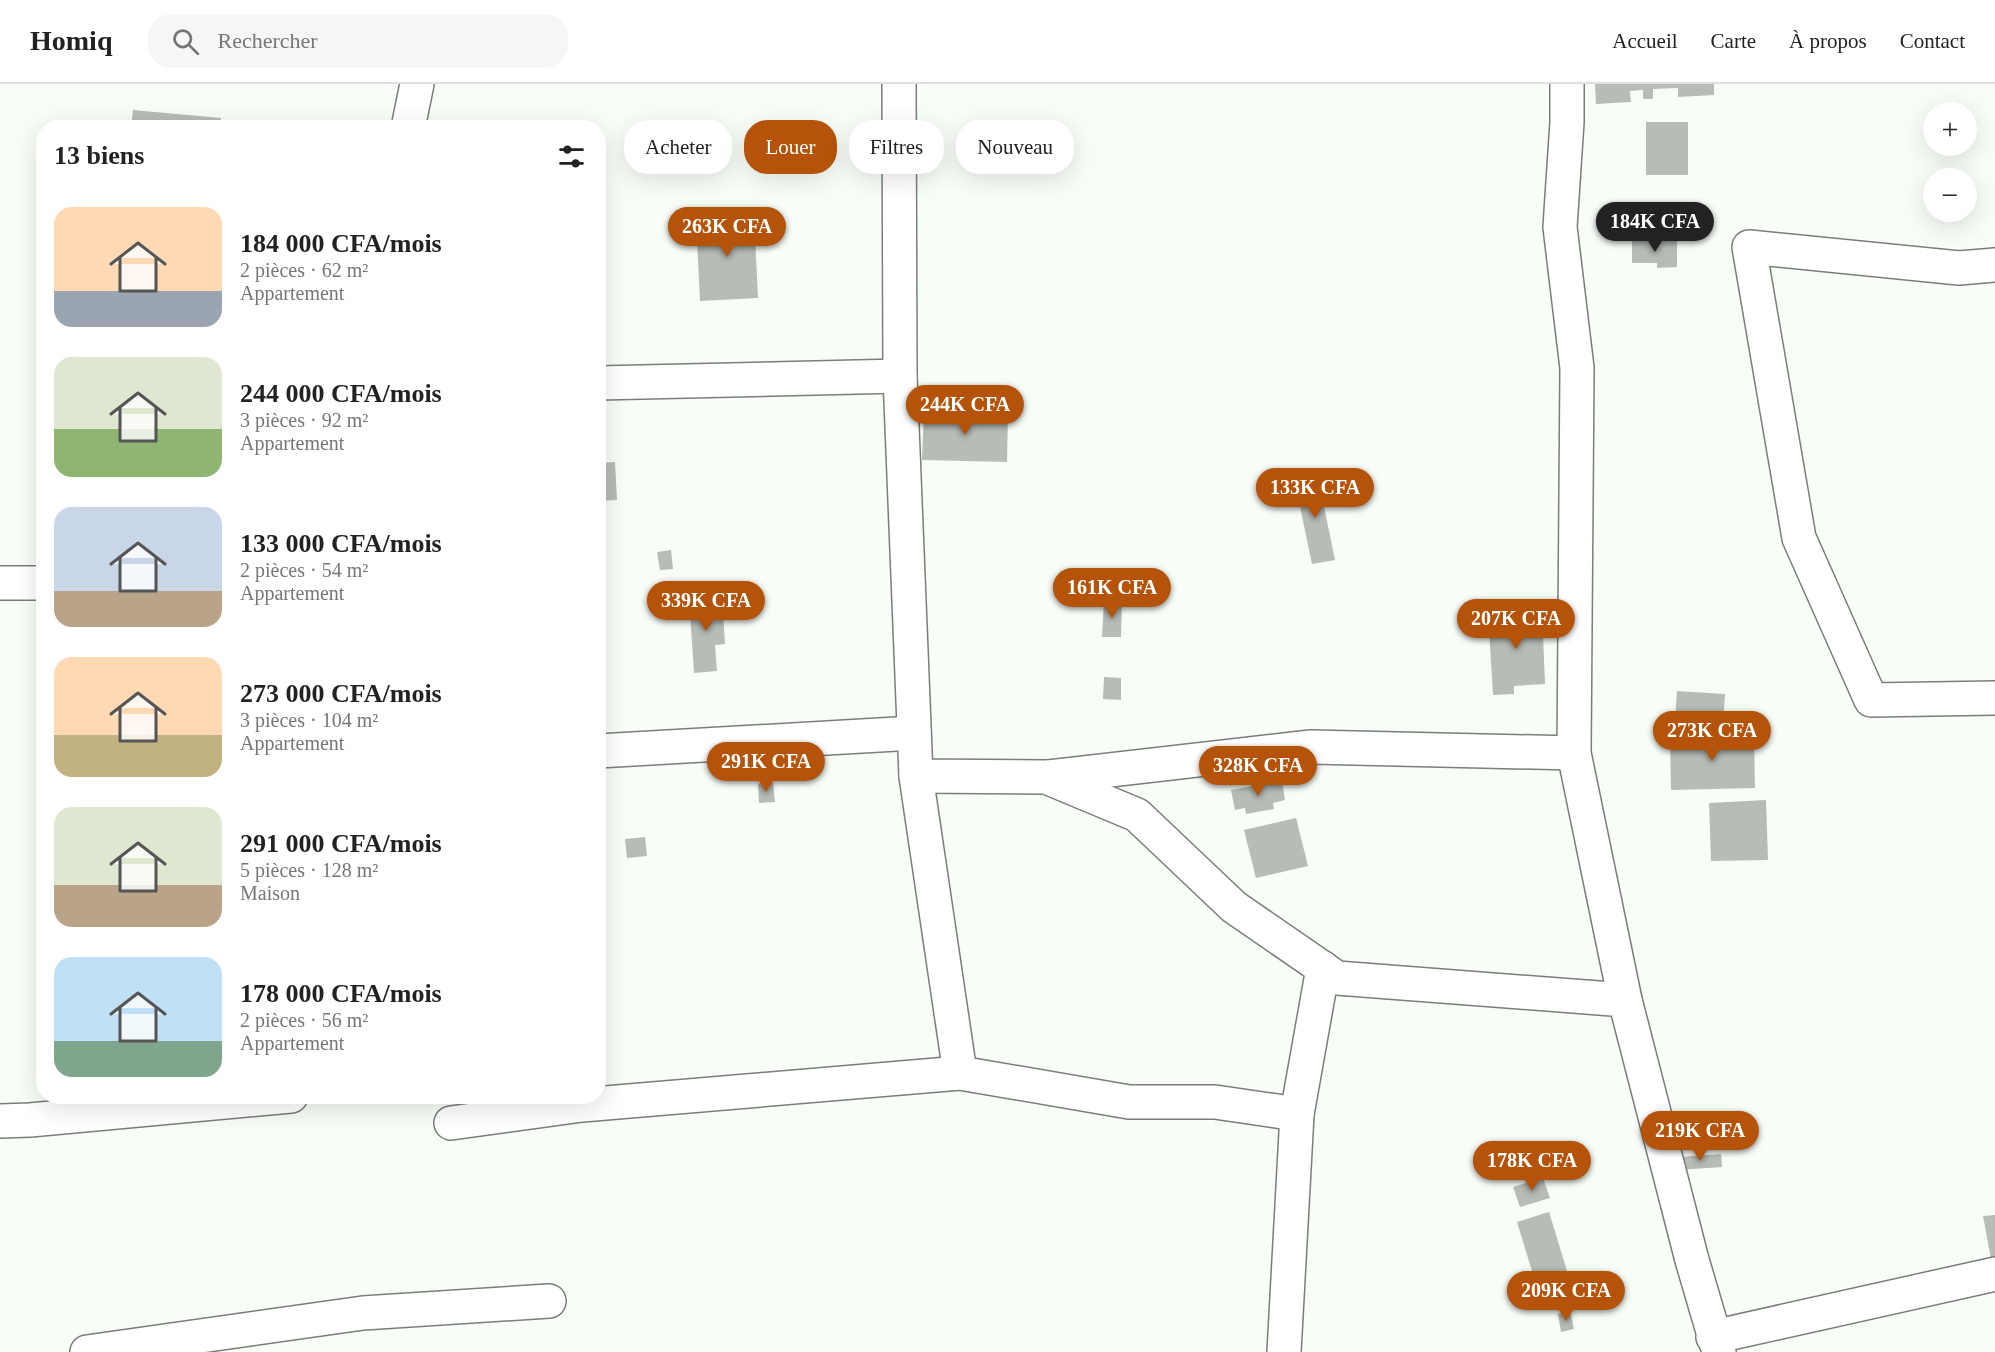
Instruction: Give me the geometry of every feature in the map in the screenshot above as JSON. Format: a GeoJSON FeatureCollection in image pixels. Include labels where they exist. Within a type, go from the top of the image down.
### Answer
{"type":"FeatureCollection","features":[{"type":"Feature","properties":{"kind":"street"},"geometry":{"type":"LineString","coordinates":[[410,120],[417,84]]}},
{"type":"Feature","properties":{"kind":"street"},"geometry":{"type":"LineString","coordinates":[[899,84],[900,376],[916,776],[960,1073]]}},
{"type":"Feature","properties":{"kind":"street"},"geometry":{"type":"LineString","coordinates":[[1567,84],[1567,122],[1560,227],[1577,368],[1574,753],[1625,1000],[1716,1345],[1995,1274]]}},
{"type":"Feature","properties":{"kind":"street"},"geometry":{"type":"LineString","coordinates":[[1995,265],[1959,268],[1749,247],[1798,538],[1871,700],[1995,699]]}},
{"type":"Feature","properties":{"kind":"street"},"geometry":{"type":"LineString","coordinates":[[606,383],[900,376]]}},
{"type":"Feature","properties":{"kind":"street"},"geometry":{"type":"LineString","coordinates":[[0,583],[36,583]]}},
{"type":"Feature","properties":{"kind":"street"},"geometry":{"type":"LineString","coordinates":[[606,752],[914,733]]}},
{"type":"Feature","properties":{"kind":"street"},"geometry":{"type":"LineString","coordinates":[[916,776],[1046,777],[1311,747],[1574,753]]}},
{"type":"Feature","properties":{"kind":"street"},"geometry":{"type":"LineString","coordinates":[[1046,777],[1137,815],[1234,907],[1337,978],[1625,1000]]}},
{"type":"Feature","properties":{"kind":"street"},"geometry":{"type":"LineString","coordinates":[[1284,1352],[1297,1114],[1323,968]]}},
{"type":"Feature","properties":{"kind":"street"},"geometry":{"type":"LineString","coordinates":[[606,1103],[960,1073],[1128,1101],[1215,1101],[1297,1114]]}},
{"type":"Feature","properties":{"kind":"street"},"geometry":{"type":"LineString","coordinates":[[0,1121],[204,1104]]}},
{"type":"Feature","properties":{"kind":"street"},"geometry":{"type":"LineString","coordinates":[[451,1123],[594,1104]]}},
{"type":"Feature","properties":{"kind":"street"},"geometry":{"type":"LineString","coordinates":[[87,1352],[363,1312],[549,1301]]}},
{"type":"Feature","properties":{"kind":"building"},"geometry":{"type":"Polygon","coordinates":[[[1595,84],[1714,84],[1714,95],[1678,97],[1678,88],[1653,89],[1653,99],[1643,99],[1643,90],[1630,91],[1631,102],[1596,104],[1595,84]]]}},
{"type":"Feature","properties":{"kind":"building"},"geometry":{"type":"Polygon","coordinates":[[[133,110],[221,118],[221,120],[132,120],[133,110]]]}},
{"type":"Feature","properties":{"kind":"building"},"geometry":{"type":"Polygon","coordinates":[[[1646,122],[1688,122],[1688,175],[1646,175],[1646,122]]]}},
{"type":"Feature","properties":{"kind":"building"},"geometry":{"type":"Polygon","coordinates":[[[754,215],[758,298],[700,301],[696,218],[754,215]]]}},
{"type":"Feature","properties":{"kind":"building"},"geometry":{"type":"Polygon","coordinates":[[[1632,240],[1677,240],[1677,267],[1657,268],[1657,263],[1632,263],[1632,240]]]}},
{"type":"Feature","properties":{"kind":"building"},"geometry":{"type":"Polygon","coordinates":[[[924,410],[1008,412],[1007,462],[922,460],[924,410]]]}},
{"type":"Feature","properties":{"kind":"building"},"geometry":{"type":"Polygon","coordinates":[[[615,462],[617,500],[606,501],[606,463],[615,462]]]}},
{"type":"Feature","properties":{"kind":"building"},"geometry":{"type":"Polygon","coordinates":[[[1317,473],[1335,560],[1312,564],[1294,478],[1317,473]]]}},
{"type":"Feature","properties":{"kind":"building"},"geometry":{"type":"Polygon","coordinates":[[[671,550],[673,569],[660,570],[657,552],[671,550]]]}},
{"type":"Feature","properties":{"kind":"building"},"geometry":{"type":"Polygon","coordinates":[[[722,596],[725,644],[715,645],[717,671],[694,673],[689,598],[722,596]]]}},
{"type":"Feature","properties":{"kind":"building"},"geometry":{"type":"Polygon","coordinates":[[[1104,600],[1122,600],[1121,637],[1102,637],[1104,600]]]}},
{"type":"Feature","properties":{"kind":"building"},"geometry":{"type":"Polygon","coordinates":[[[1542,610],[1545,684],[1514,686],[1514,694],[1493,695],[1488,613],[1542,610]]]}},
{"type":"Feature","properties":{"kind":"building"},"geometry":{"type":"Polygon","coordinates":[[[1104,677],[1121,678],[1121,700],[1103,699],[1104,677]]]}},
{"type":"Feature","properties":{"kind":"building"},"geometry":{"type":"Polygon","coordinates":[[[1677,691],[1725,694],[1723,723],[1675,720],[1677,691]]]}},
{"type":"Feature","properties":{"kind":"building"},"geometry":{"type":"Polygon","coordinates":[[[1754,734],[1755,788],[1671,790],[1670,736],[1754,734]]]}},
{"type":"Feature","properties":{"kind":"building"},"geometry":{"type":"Polygon","coordinates":[[[1282,781],[1285,800],[1273,803],[1274,809],[1246,814],[1245,808],[1235,810],[1231,790],[1282,781]]]}},
{"type":"Feature","properties":{"kind":"building"},"geometry":{"type":"Polygon","coordinates":[[[773,783],[775,802],[759,803],[758,784],[773,783]]]}},
{"type":"Feature","properties":{"kind":"building"},"geometry":{"type":"Polygon","coordinates":[[[1766,800],[1768,860],[1711,861],[1709,803],[1766,800]]]}},
{"type":"Feature","properties":{"kind":"building"},"geometry":{"type":"Polygon","coordinates":[[[1296,818],[1308,866],[1256,878],[1244,830],[1296,818]]]}},
{"type":"Feature","properties":{"kind":"building"},"geometry":{"type":"Polygon","coordinates":[[[645,837],[647,856],[627,858],[625,839],[645,837]]]}},
{"type":"Feature","properties":{"kind":"building"},"geometry":{"type":"Polygon","coordinates":[[[1721,1154],[1722,1167],[1678,1170],[1678,1157],[1721,1154]]]}},
{"type":"Feature","properties":{"kind":"building"},"geometry":{"type":"Polygon","coordinates":[[[1543,1178],[1550,1198],[1520,1207],[1513,1187],[1543,1178]]]}},
{"type":"Feature","properties":{"kind":"building"},"geometry":{"type":"Polygon","coordinates":[[[1549,1212],[1571,1284],[1539,1294],[1517,1222],[1549,1212]]]}},
{"type":"Feature","properties":{"kind":"building"},"geometry":{"type":"Polygon","coordinates":[[[1995,1215],[1995,1258],[1991,1259],[1983,1216],[1995,1215]]]}},
{"type":"Feature","properties":{"kind":"building"},"geometry":{"type":"Polygon","coordinates":[[[1570,1311],[1574,1329],[1561,1332],[1558,1314],[1570,1311]]]}}]}
